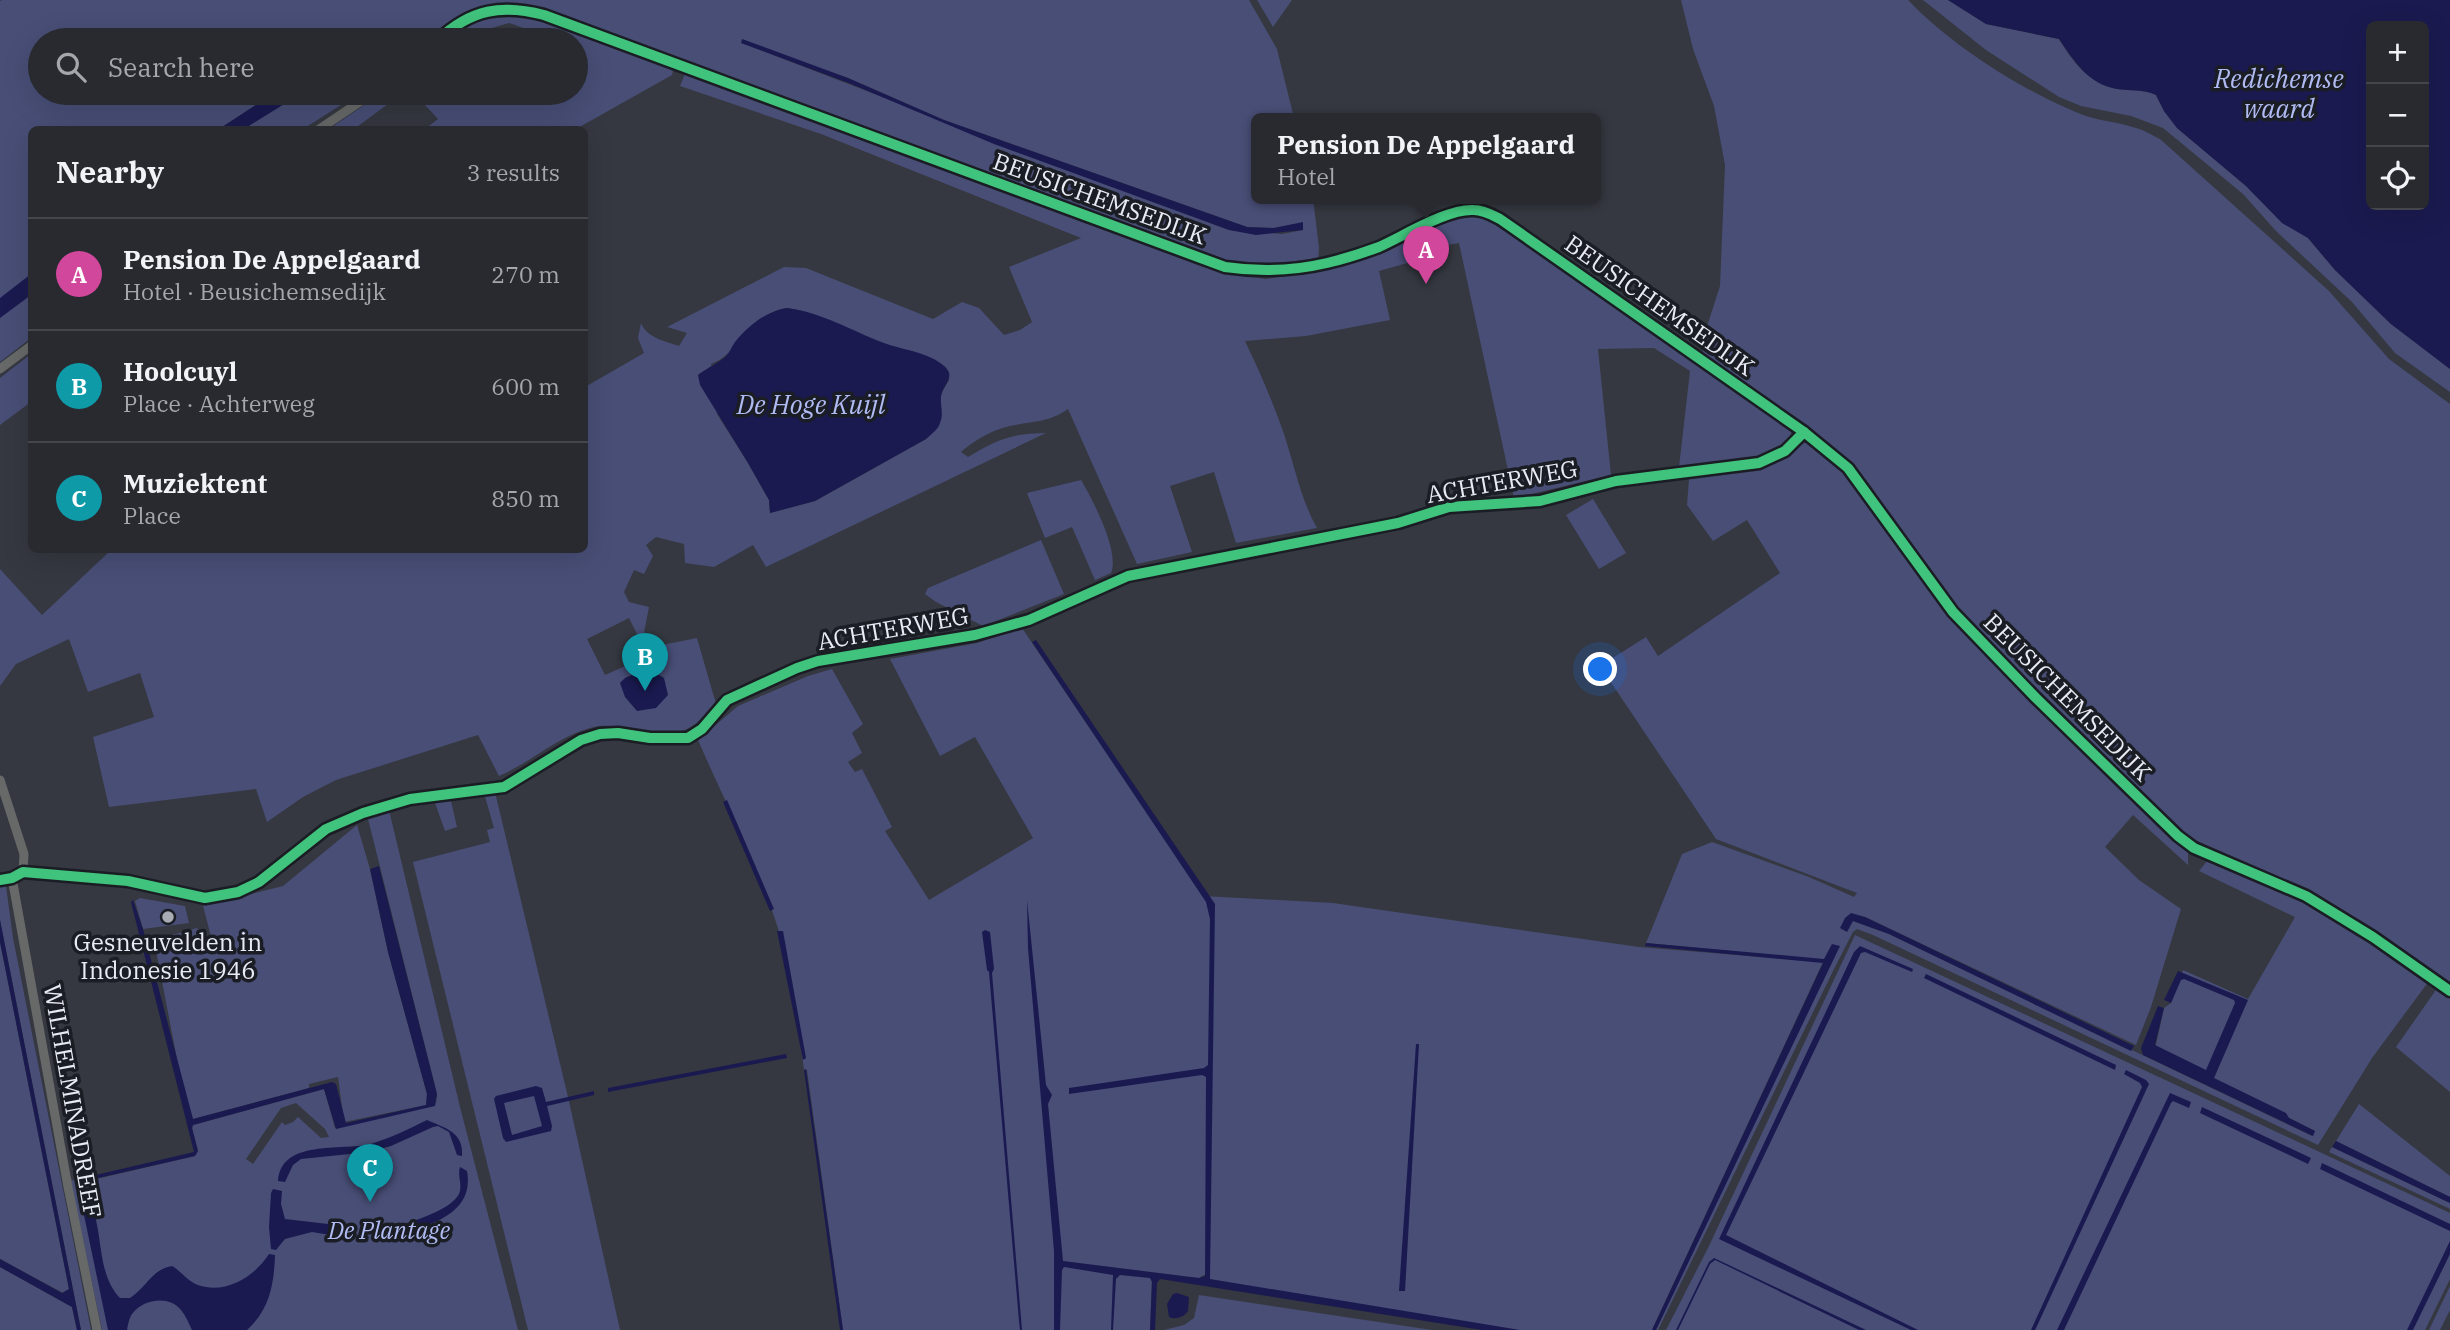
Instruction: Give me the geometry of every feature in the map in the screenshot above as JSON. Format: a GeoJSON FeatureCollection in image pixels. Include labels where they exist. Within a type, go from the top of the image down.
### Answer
{"type":"FeatureCollection","features":[{"type":"Feature","properties":{"kind":"street","name":"BEUSICHEMSEDIJK"},"geometry":{"type":"LineString","coordinates":[[454,28],[479,13],[512,9],[544,15],[579,28]]}},
{"type":"Feature","properties":{"kind":"street","name":"BEUSICHEMSEDIJK"},"geometry":{"type":"LineString","coordinates":[[588,31],[1225,267],[1291,269],[1327,263],[1376,248],[1454,212],[1487,212],[1804,432],[1848,468],[1953,612],[2036,698],[2178,836],[2194,848],[2306,896],[2373,937],[2450,992]]}},
{"type":"Feature","properties":{"kind":"street"},"geometry":{"type":"LineString","coordinates":[[324,126],[355,105]]}},
{"type":"Feature","properties":{"kind":"street"},"geometry":{"type":"LineString","coordinates":[[0,369],[28,348]]}},
{"type":"Feature","properties":{"kind":"street","name":"ACHTERWEG"},"geometry":{"type":"LineString","coordinates":[[23,872],[114,880],[189,896],[221,897],[258,882],[326,829],[363,813],[410,799],[474,793],[504,787],[581,740],[600,734],[688,738],[702,729],[727,700],[818,661],[975,635],[1028,620],[1128,576],[1398,523],[1449,508],[1540,501],[1616,481],[1759,463],[1785,451],[1804,432]]}},
{"type":"Feature","properties":{"kind":"street"},"geometry":{"type":"LineString","coordinates":[[0,779],[24,854],[23,872],[0,880]]}},
{"type":"Feature","properties":{"kind":"street","name":"WILHELMINADREEF"},"geometry":{"type":"LineString","coordinates":[[12,878],[97,1330]]}},
{"type":"Feature","properties":{"kind":"green space"},"geometry":{"type":"Polygon","coordinates":[[[2,0],[1249,0],[1277,49],[1293,113],[1251,113],[1251,204],[1314,204],[1319,248],[1318,262],[1289,268],[1238,269],[787,98],[535,10],[487,8],[473,12],[444,28],[28,28],[28,105],[341,105],[308,126],[28,126],[28,340],[0,362],[2,0]],[[742,43],[1229,230],[1282,234],[1303,230],[1302,223],[1274,228],[1247,227],[944,120],[848,78],[742,43]]]}},
{"type":"Feature","properties":{"kind":"green space"},"geometry":{"type":"Polygon","coordinates":[[[1257,0],[1292,0],[1273,27],[1257,0]]]}},
{"type":"Feature","properties":{"kind":"green space"},"geometry":{"type":"Polygon","coordinates":[[[1681,0],[1908,0],[1967,51],[2037,94],[2083,115],[2139,129],[2160,139],[2329,291],[2389,359],[2450,404],[2450,984],[2327,903],[2236,862],[2188,836],[2027,681],[1959,609],[1934,578],[1867,481],[1846,459],[1790,414],[1703,354],[1702,342],[1720,286],[1725,165],[1714,106],[1693,49],[1681,0]]]}},
{"type":"Feature","properties":{"kind":"green space"},"geometry":{"type":"Polygon","coordinates":[[[1923,0],[1948,0],[1986,24],[2059,39],[2076,64],[2098,82],[2117,89],[2156,95],[2177,128],[2246,186],[2282,222],[2308,238],[2335,270],[2391,324],[2450,369],[2450,392],[2395,353],[2352,302],[2276,231],[2243,194],[2163,128],[2131,116],[2081,106],[2059,97],[1986,50],[1923,0]]]}},
{"type":"Feature","properties":{"kind":"green space"},"geometry":{"type":"Polygon","coordinates":[[[501,13],[545,21],[565,28],[523,28],[509,23],[492,28],[461,28],[475,18],[501,13]]]}},
{"type":"Feature","properties":{"kind":"green space"},"geometry":{"type":"Polygon","coordinates":[[[588,36],[674,67],[672,75],[581,126],[429,126],[438,119],[425,105],[588,105],[588,36]]]}},
{"type":"Feature","properties":{"kind":"green space"},"geometry":{"type":"Polygon","coordinates":[[[686,71],[832,124],[958,176],[1228,274],[1266,279],[1318,271],[1378,253],[1454,218],[1480,216],[1490,219],[1510,230],[1539,253],[1792,428],[1788,441],[1778,450],[1746,462],[1679,467],[1690,371],[1654,348],[1598,349],[1611,475],[1514,498],[1459,243],[1435,247],[1429,257],[1379,271],[1390,320],[1306,336],[1245,341],[1274,408],[1302,493],[1317,528],[1236,543],[1214,472],[1170,486],[1192,552],[1137,564],[1068,409],[1047,419],[1003,428],[984,436],[961,452],[968,457],[1005,439],[1023,434],[1046,433],[766,567],[753,545],[714,567],[685,563],[684,544],[656,537],[646,545],[653,556],[644,574],[634,570],[624,592],[629,602],[649,607],[643,638],[652,647],[697,638],[716,704],[687,729],[663,733],[614,726],[590,728],[566,737],[499,776],[478,735],[336,780],[303,797],[267,822],[256,789],[109,807],[93,737],[154,717],[140,673],[88,692],[69,639],[16,664],[0,686],[0,569],[42,615],[108,553],[588,553],[588,385],[644,353],[638,338],[641,323],[652,336],[679,346],[687,333],[667,327],[784,267],[806,268],[933,319],[962,302],[979,308],[1004,335],[1020,330],[1032,322],[1009,267],[1081,238],[821,134],[680,86],[686,71]],[[787,308],[765,317],[731,351],[711,364],[717,414],[769,500],[770,513],[815,501],[926,439],[939,423],[941,396],[949,380],[946,367],[929,358],[787,308]],[[629,618],[587,639],[605,675],[648,656],[629,618]]]}},
{"type":"Feature","properties":{"kind":"green space"},"geometry":{"type":"Polygon","coordinates":[[[364,105],[387,105],[358,126],[333,126],[364,105]]]}},
{"type":"Feature","properties":{"kind":"green space"},"geometry":{"type":"Polygon","coordinates":[[[28,356],[28,404],[0,425],[0,378],[28,356]]]}},
{"type":"Feature","properties":{"kind":"green space"},"geometry":{"type":"Polygon","coordinates":[[[1804,443],[1813,443],[1843,468],[1921,574],[2188,847],[2188,865],[2133,815],[2105,847],[2139,880],[2181,909],[2151,1007],[2136,1045],[1865,917],[1853,921],[1889,934],[2312,1136],[2315,1131],[2155,1049],[2164,1008],[2171,1003],[2183,970],[2248,999],[2295,917],[2199,871],[2207,861],[2213,862],[2314,907],[2429,981],[2372,1058],[2318,1145],[1857,929],[1836,965],[1656,1330],[1825,960],[1646,943],[1682,854],[1712,842],[1809,877],[1854,897],[1857,893],[1716,839],[1600,666],[1646,637],[1658,656],[1780,573],[1747,520],[1713,541],[1687,505],[1689,479],[1765,465],[1804,443]]]}},
{"type":"Feature","properties":{"kind":"green space"},"geometry":{"type":"Polygon","coordinates":[[[1081,480],[1104,526],[1112,552],[1111,573],[1095,580],[1072,527],[1045,538],[1027,493],[1081,480]]]}},
{"type":"Feature","properties":{"kind":"green space"},"geometry":{"type":"Polygon","coordinates":[[[1593,499],[1626,553],[1599,569],[1566,515],[1593,499]]]}},
{"type":"Feature","properties":{"kind":"green space"},"geometry":{"type":"Polygon","coordinates":[[[1041,540],[1064,594],[983,626],[925,594],[928,588],[1041,540]]]}},
{"type":"Feature","properties":{"kind":"green space"},"geometry":{"type":"Polygon","coordinates":[[[1022,628],[1203,896],[1333,903],[1639,947],[1823,962],[1652,1330],[1507,1330],[1213,1281],[1209,1272],[1199,1278],[1152,1276],[1150,1330],[843,1330],[807,1070],[804,1070],[789,970],[764,888],[698,740],[738,706],[808,676],[832,669],[863,724],[852,733],[862,753],[848,762],[855,772],[862,769],[892,827],[885,831],[929,900],[1033,838],[975,737],[940,756],[890,659],[977,643],[1022,628]]]}},
{"type":"Feature","properties":{"kind":"green space"},"geometry":{"type":"Polygon","coordinates":[[[495,792],[620,1330],[528,1330],[413,862],[490,842],[487,830],[494,828],[484,793],[495,792]]]}},
{"type":"Feature","properties":{"kind":"green space"},"geometry":{"type":"Polygon","coordinates":[[[447,798],[451,801],[457,827],[445,831],[435,803],[447,798]]]}},
{"type":"Feature","properties":{"kind":"green space","name":"De Plantage"},"geometry":{"type":"Polygon","coordinates":[[[389,810],[460,1107],[518,1330],[102,1330],[70,1179],[89,1186],[88,1182],[92,1180],[195,1156],[198,1151],[193,1125],[324,1089],[335,1128],[436,1103],[437,1094],[368,819],[389,810]],[[296,1103],[281,1108],[246,1159],[253,1164],[282,1122],[285,1125],[298,1117],[321,1138],[329,1137],[325,1129],[296,1103]]]}},
{"type":"Feature","properties":{"kind":"green space"},"geometry":{"type":"Polygon","coordinates":[[[357,825],[427,1094],[426,1105],[344,1122],[338,1077],[309,1084],[309,1088],[193,1119],[181,1080],[154,940],[197,928],[214,948],[203,906],[283,886],[357,825]]]}},
{"type":"Feature","properties":{"kind":"green space"},"geometry":{"type":"Polygon","coordinates":[[[6,886],[13,938],[91,1330],[81,1330],[0,920],[0,887],[6,886]]]}},
{"type":"Feature","properties":{"kind":"green space"},"geometry":{"type":"Polygon","coordinates":[[[140,898],[185,906],[189,923],[143,929],[135,901],[140,898]]]}},
{"type":"Feature","properties":{"kind":"green space"},"geometry":{"type":"Polygon","coordinates":[[[1855,935],[2450,1213],[2450,1279],[2425,1330],[1666,1330],[1708,1248],[1855,935]]]}},
{"type":"Feature","properties":{"kind":"green space"},"geometry":{"type":"Polygon","coordinates":[[[0,942],[69,1289],[63,1293],[0,1259],[0,942]]]}},
{"type":"Feature","properties":{"kind":"green space"},"geometry":{"type":"Polygon","coordinates":[[[2438,987],[2450,996],[2450,1092],[2396,1047],[2438,987]]]}},
{"type":"Feature","properties":{"kind":"green space"},"geometry":{"type":"Polygon","coordinates":[[[2359,1104],[2450,1176],[2450,1197],[2336,1141],[2359,1104]]]}},
{"type":"Feature","properties":{"kind":"green space"},"geometry":{"type":"Polygon","coordinates":[[[2332,1147],[2450,1203],[2450,1209],[2329,1152],[2332,1147]]]}},
{"type":"Feature","properties":{"kind":"green space"},"geometry":{"type":"Polygon","coordinates":[[[0,1267],[72,1307],[77,1330],[0,1330],[0,1267]]]}},
{"type":"Feature","properties":{"kind":"green space"},"geometry":{"type":"Polygon","coordinates":[[[2450,1286],[2450,1310],[2440,1330],[2429,1330],[2450,1286]]]}},
{"type":"Feature","properties":{"kind":"green space"},"geometry":{"type":"Polygon","coordinates":[[[1199,1295],[1432,1330],[1164,1330],[1184,1325],[1194,1318],[1199,1295]]]}},
{"type":"Feature","properties":{"kind":"water","name":"Redichemse waard"},"geometry":{"type":"Polygon","coordinates":[[[1948,0],[2450,0],[2450,369],[2391,324],[2335,270],[2308,238],[2282,223],[2246,186],[2177,128],[2156,95],[2117,89],[2098,82],[2083,70],[2059,39],[1986,24],[1948,0]]]}},
{"type":"Feature","properties":{"kind":"water"},"geometry":{"type":"Polygon","coordinates":[[[742,39],[848,78],[944,120],[1247,227],[1274,228],[1303,222],[1303,230],[1256,235],[1229,230],[994,144],[851,84],[741,43],[742,39]]]}},
{"type":"Feature","properties":{"kind":"water"},"geometry":{"type":"Polygon","coordinates":[[[256,105],[283,105],[249,126],[224,126],[256,105]]]}},
{"type":"Feature","properties":{"kind":"water"},"geometry":{"type":"Polygon","coordinates":[[[28,276],[28,297],[0,318],[0,298],[28,276]]]}},
{"type":"Feature","properties":{"kind":"water","name":"De Hoge Kuijl"},"geometry":{"type":"Polygon","coordinates":[[[787,308],[824,318],[884,343],[932,358],[945,367],[949,378],[941,396],[940,423],[926,439],[815,501],[770,513],[769,500],[700,385],[698,375],[724,358],[740,336],[758,320],[787,308]]]}},
{"type":"Feature","properties":{"kind":"water"},"geometry":{"type":"Polygon","coordinates":[[[1036,640],[1215,904],[1210,1279],[1520,1330],[1482,1330],[1160,1279],[1157,1283],[1155,1330],[1150,1330],[1150,1278],[1120,1275],[1116,1279],[1111,1330],[1113,1275],[1064,1267],[1060,1330],[1054,1330],[1054,1251],[1028,948],[1027,900],[1046,1085],[1052,1095],[1048,1104],[1063,1261],[1199,1278],[1205,1276],[1206,1077],[1202,1075],[1069,1094],[1069,1088],[1204,1068],[1208,1065],[1210,919],[1206,902],[1032,642],[1036,640]]]}},
{"type":"Feature","properties":{"kind":"water"},"geometry":{"type":"Polygon","coordinates":[[[648,668],[664,678],[668,695],[656,708],[637,711],[625,697],[620,683],[648,668]]]}},
{"type":"Feature","properties":{"kind":"water"},"geometry":{"type":"Polygon","coordinates":[[[727,800],[774,909],[770,911],[723,802],[727,800]]]}},
{"type":"Feature","properties":{"kind":"water"},"geometry":{"type":"Polygon","coordinates":[[[379,866],[437,1094],[435,1106],[336,1129],[324,1089],[193,1125],[198,1151],[195,1156],[85,1181],[79,1179],[77,1169],[83,1169],[87,1177],[194,1152],[131,902],[133,900],[193,1119],[332,1082],[336,1084],[346,1123],[426,1105],[427,1094],[388,952],[370,869],[379,866]]]}},
{"type":"Feature","properties":{"kind":"water"},"geometry":{"type":"Polygon","coordinates":[[[1851,913],[1865,917],[2134,1046],[2131,1051],[1889,934],[1853,921],[1847,932],[1840,928],[1851,913]]]}},
{"type":"Feature","properties":{"kind":"water"},"geometry":{"type":"Polygon","coordinates":[[[0,920],[81,1330],[77,1330],[72,1307],[0,1267],[0,1259],[62,1293],[69,1289],[0,942],[0,920]]]}},
{"type":"Feature","properties":{"kind":"water"},"geometry":{"type":"Polygon","coordinates":[[[777,931],[783,931],[806,1058],[803,1060],[777,931]]]}},
{"type":"Feature","properties":{"kind":"water"},"geometry":{"type":"Polygon","coordinates":[[[982,932],[990,932],[994,969],[992,973],[1022,1330],[1019,1321],[989,972],[982,932]]]}},
{"type":"Feature","properties":{"kind":"water"},"geometry":{"type":"Polygon","coordinates":[[[1646,943],[1824,959],[1832,944],[1840,946],[1656,1330],[1652,1330],[1823,963],[1645,946],[1646,943]]]}},
{"type":"Feature","properties":{"kind":"water"},"geometry":{"type":"Polygon","coordinates":[[[1860,946],[1913,969],[1912,972],[1865,952],[1861,953],[1726,1235],[1918,1330],[1911,1330],[1719,1239],[1854,952],[1860,946]]]}},
{"type":"Feature","properties":{"kind":"water"},"geometry":{"type":"Polygon","coordinates":[[[2178,971],[2248,1000],[2214,1078],[2286,1113],[2289,1118],[2315,1131],[2313,1136],[2143,1055],[2141,1048],[2158,1006],[2164,1008],[2155,1045],[2206,1070],[2235,1003],[2234,1000],[2184,979],[2181,980],[2171,1003],[2164,1000],[2178,971]]]}},
{"type":"Feature","properties":{"kind":"water"},"geometry":{"type":"Polygon","coordinates":[[[1926,974],[2116,1065],[2115,1070],[1924,978],[1926,974]]]}},
{"type":"Feature","properties":{"kind":"water"},"geometry":{"type":"Polygon","coordinates":[[[1416,1044],[1419,1044],[1405,1291],[1399,1291],[1416,1044]]]}},
{"type":"Feature","properties":{"kind":"water"},"geometry":{"type":"Polygon","coordinates":[[[61,1047],[69,1087],[63,1088],[56,1048],[61,1047]]]}},
{"type":"Feature","properties":{"kind":"water"},"geometry":{"type":"Polygon","coordinates":[[[786,1054],[787,1058],[608,1092],[608,1088],[786,1054]]]}},
{"type":"Feature","properties":{"kind":"water"},"geometry":{"type":"Polygon","coordinates":[[[806,1069],[843,1330],[840,1330],[804,1070],[806,1069]]]}},
{"type":"Feature","properties":{"kind":"water"},"geometry":{"type":"Polygon","coordinates":[[[2126,1070],[2149,1084],[2037,1326],[2035,1330],[2031,1330],[2142,1087],[2124,1074],[2126,1070]]]}},
{"type":"Feature","properties":{"kind":"water"},"geometry":{"type":"Polygon","coordinates":[[[536,1086],[542,1088],[546,1102],[594,1091],[594,1095],[547,1106],[551,1131],[506,1142],[494,1099],[496,1096],[536,1086]],[[534,1096],[504,1103],[512,1135],[542,1126],[534,1096]]]}},
{"type":"Feature","properties":{"kind":"water"},"geometry":{"type":"Polygon","coordinates":[[[2170,1093],[2191,1102],[2189,1108],[2173,1101],[2171,1103],[2064,1330],[2057,1330],[2170,1093]]]}},
{"type":"Feature","properties":{"kind":"water"},"geometry":{"type":"Polygon","coordinates":[[[70,1097],[80,1154],[74,1156],[64,1098],[70,1097]]]}},
{"type":"Feature","properties":{"kind":"water"},"geometry":{"type":"Polygon","coordinates":[[[2202,1107],[2311,1158],[2308,1164],[2200,1113],[2202,1107]]]}},
{"type":"Feature","properties":{"kind":"water"},"geometry":{"type":"Polygon","coordinates":[[[427,1120],[457,1136],[462,1156],[457,1155],[449,1132],[438,1126],[391,1146],[369,1152],[301,1159],[293,1165],[285,1182],[278,1181],[282,1168],[290,1158],[301,1153],[314,1149],[371,1144],[427,1120]]]}},
{"type":"Feature","properties":{"kind":"water"},"geometry":{"type":"Polygon","coordinates":[[[2336,1141],[2450,1197],[2450,1203],[2332,1147],[2336,1141]]]}},
{"type":"Feature","properties":{"kind":"water"},"geometry":{"type":"Polygon","coordinates":[[[2322,1163],[2450,1224],[2450,1231],[2320,1169],[2322,1163]]]}},
{"type":"Feature","properties":{"kind":"water"},"geometry":{"type":"Polygon","coordinates":[[[460,1167],[467,1171],[467,1187],[463,1200],[454,1211],[427,1225],[383,1239],[380,1236],[381,1230],[424,1217],[454,1201],[460,1191],[460,1167]]]}},
{"type":"Feature","properties":{"kind":"water"},"geometry":{"type":"Polygon","coordinates":[[[273,1189],[282,1191],[281,1204],[285,1219],[354,1227],[354,1239],[312,1232],[285,1239],[276,1250],[271,1249],[269,1227],[273,1189]]]}},
{"type":"Feature","properties":{"kind":"water"},"geometry":{"type":"Polygon","coordinates":[[[80,1196],[88,1198],[93,1210],[103,1263],[112,1288],[120,1298],[130,1298],[159,1271],[172,1266],[198,1285],[219,1287],[239,1282],[256,1270],[269,1254],[275,1255],[272,1286],[261,1314],[247,1330],[192,1330],[176,1305],[156,1301],[143,1305],[132,1314],[127,1330],[108,1330],[80,1196]]]}},
{"type":"Feature","properties":{"kind":"water"},"geometry":{"type":"Polygon","coordinates":[[[2450,1241],[2450,1254],[2413,1330],[2407,1330],[2450,1241]]]}},
{"type":"Feature","properties":{"kind":"water"},"geometry":{"type":"Polygon","coordinates":[[[1714,1258],[1866,1330],[1859,1330],[1715,1260],[1710,1264],[1676,1330],[1709,1262],[1714,1258]]]}},
{"type":"Feature","properties":{"kind":"water"},"geometry":{"type":"Polygon","coordinates":[[[1173,1294],[1189,1297],[1188,1311],[1180,1317],[1172,1318],[1169,1317],[1167,1304],[1173,1294]]]}},
{"type":"Feature","properties":{"kind":"cycle path"},"geometry":{"type":"LineString","coordinates":[[453,28],[475,16],[501,10],[544,15],[579,28]]}},
{"type":"Feature","properties":{"kind":"cycle path"},"geometry":{"type":"LineString","coordinates":[[588,31],[1225,267],[1276,270],[1314,266],[1379,247],[1452,213],[1474,210],[1491,214],[1804,432],[1848,468],[1953,612],[2036,698],[2178,836],[2194,848],[2306,896],[2373,937],[2450,991]]}},
{"type":"Feature","properties":{"kind":"cycle path"},"geometry":{"type":"LineString","coordinates":[[0,880],[23,872],[128,881],[205,898],[238,892],[259,882],[326,829],[363,813],[410,799],[504,787],[581,740],[600,734],[688,738],[702,729],[727,700],[818,661],[975,635],[1029,620],[1128,576],[1398,523],[1449,507],[1540,501],[1616,481],[1759,463],[1785,451],[1804,432]]}},
{"type":"Feature","properties":{"kind":"place","name":"Pension De Appelgaard"},"geometry":{"type":"Point","coordinates":[1426,284]}},
{"type":"Feature","properties":{"kind":"place","name":"Hoolcuyl"},"geometry":{"type":"Point","coordinates":[645,691]}},
{"type":"Feature","properties":{"kind":"place","name":"Gesneuvelden in Indonesie 1946"},"geometry":{"type":"Point","coordinates":[168,917]}},
{"type":"Feature","properties":{"kind":"place","name":"Muziektent"},"geometry":{"type":"Point","coordinates":[370,1202]}}]}
